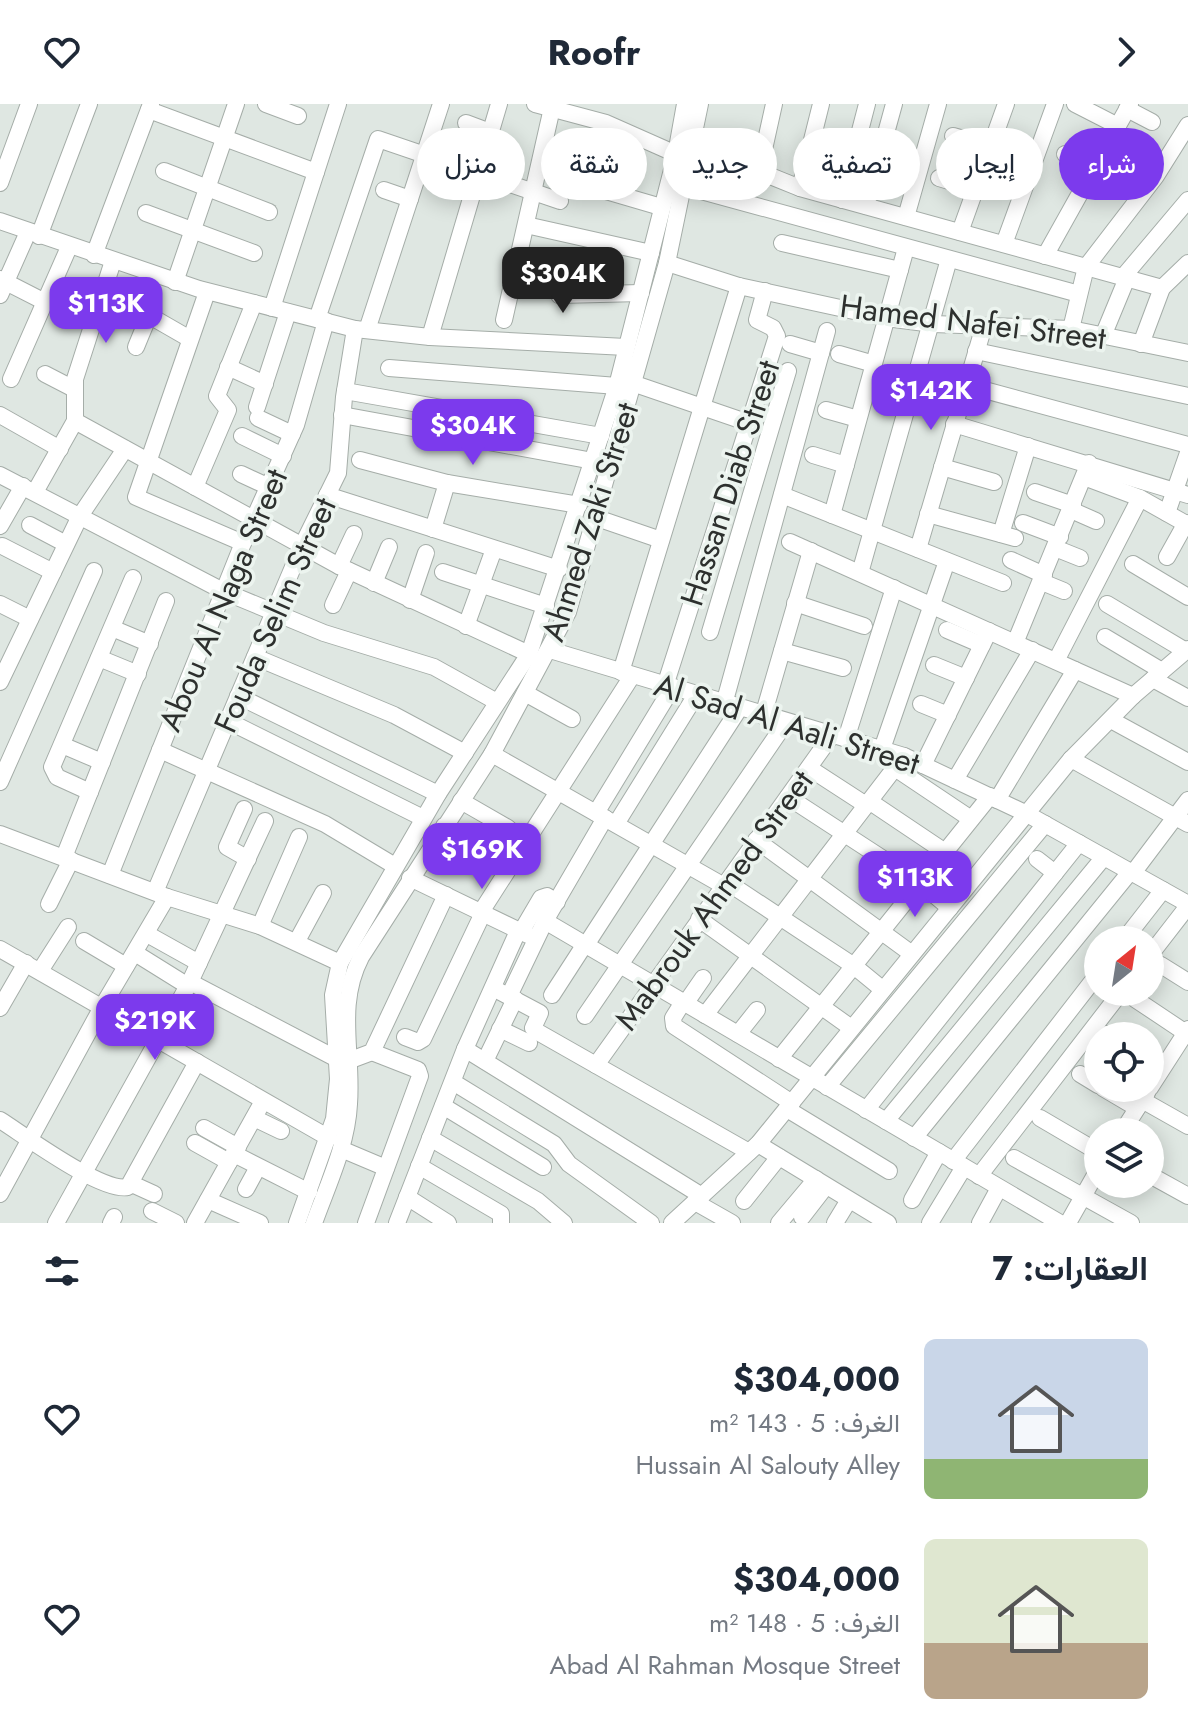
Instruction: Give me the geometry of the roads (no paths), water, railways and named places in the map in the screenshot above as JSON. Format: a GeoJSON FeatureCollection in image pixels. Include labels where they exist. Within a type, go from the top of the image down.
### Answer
{"type":"FeatureCollection","features":[{"type":"Feature","properties":{"kind":"street"},"geometry":{"type":"LineString","coordinates":[[0,183],[29,104]]}},
{"type":"Feature","properties":{"kind":"street"},"geometry":{"type":"LineString","coordinates":[[45,302],[2,285],[34,234],[89,104]]}},
{"type":"Feature","properties":{"kind":"street"},"geometry":{"type":"LineString","coordinates":[[175,282],[236,104]]}},
{"type":"Feature","properties":{"kind":"street"},"geometry":{"type":"LineString","coordinates":[[266,104],[298,116]]}},
{"type":"Feature","properties":{"kind":"street"},"geometry":{"type":"LineString","coordinates":[[292,434],[258,412],[280,310],[316,172],[338,104]]}},
{"type":"Feature","properties":{"kind":"street","name":"Fouda Selim Street"},"geometry":{"type":"LineString","coordinates":[[433,128],[441,104]]}},
{"type":"Feature","properties":{"kind":"street"},"geometry":{"type":"LineString","coordinates":[[491,128],[499,104]]}},
{"type":"Feature","properties":{"kind":"street"},"geometry":{"type":"LineString","coordinates":[[535,104],[606,123],[663,148]]}},
{"type":"Feature","properties":{"kind":"street","name":"Ahmed Zaki Street"},"geometry":{"type":"LineString","coordinates":[[681,128],[685,104]]}},
{"type":"Feature","properties":{"kind":"street","name":"Ahmed Zaki Street"},"geometry":{"type":"LineString","coordinates":[[696,128],[700,104]]}},
{"type":"Feature","properties":{"kind":"street"},"geometry":{"type":"LineString","coordinates":[[769,128],[774,104]]}},
{"type":"Feature","properties":{"kind":"street"},"geometry":{"type":"LineString","coordinates":[[815,128],[821,104]]}},
{"type":"Feature","properties":{"kind":"street"},"geometry":{"type":"LineString","coordinates":[[861,128],[867,104]]}},
{"type":"Feature","properties":{"kind":"street"},"geometry":{"type":"LineString","coordinates":[[866,206],[894,104]]}},
{"type":"Feature","properties":{"kind":"street"},"geometry":{"type":"LineString","coordinates":[[906,217],[938,104]]}},
{"type":"Feature","properties":{"kind":"street"},"geometry":{"type":"LineString","coordinates":[[1004,244],[1055,104]]}},
{"type":"Feature","properties":{"kind":"street"},"geometry":{"type":"LineString","coordinates":[[1075,104],[1118,126],[1128,107],[1152,122]]}},
{"type":"Feature","properties":{"kind":"street"},"geometry":{"type":"LineString","coordinates":[[996,128],[1001,105]]}},
{"type":"Feature","properties":{"kind":"street"},"geometry":{"type":"LineString","coordinates":[[94,255],[150,107],[224,140],[316,172]]}},
{"type":"Feature","properties":{"kind":"street"},"geometry":{"type":"LineString","coordinates":[[504,320],[552,108]]}},
{"type":"Feature","properties":{"kind":"street"},"geometry":{"type":"LineString","coordinates":[[466,123],[479,128]]}},
{"type":"Feature","properties":{"kind":"street"},"geometry":{"type":"LineString","coordinates":[[1071,329],[1086,267],[1156,176],[1188,125]]}},
{"type":"Feature","properties":{"kind":"street","name":"Abou Al Naga Street"},"geometry":{"type":"LineString","coordinates":[[110,875],[243,543],[308,393],[322,320],[378,139],[417,153]]}},
{"type":"Feature","properties":{"kind":"street"},"geometry":{"type":"LineString","coordinates":[[164,171],[269,212]]}},
{"type":"Feature","properties":{"kind":"street","name":"Fouda Selim Street"},"geometry":{"type":"LineString","coordinates":[[0,1194],[102,1007],[147,934],[206,771],[341,463],[345,391],[361,329],[417,177]]}},
{"type":"Feature","properties":{"kind":"street"},"geometry":{"type":"LineString","coordinates":[[525,189],[560,201]]}},
{"type":"Feature","properties":{"kind":"street"},"geometry":{"type":"LineString","coordinates":[[384,190],[410,199]]}},
{"type":"Feature","properties":{"kind":"street"},"geometry":{"type":"LineString","coordinates":[[430,337],[470,200]]}},
{"type":"Feature","properties":{"kind":"street"},"geometry":{"type":"LineString","coordinates":[[637,200],[661,207]]}},
{"type":"Feature","properties":{"kind":"street","name":"Ahmed Zaki Street"},"geometry":{"type":"LineString","coordinates":[[314,1223],[349,1105],[333,995],[340,963],[423,818],[529,654],[617,386],[663,200]]}},
{"type":"Feature","properties":{"kind":"street","name":"Ahmed Zaki Street"},"geometry":{"type":"LineString","coordinates":[[342,1054],[346,997],[354,970],[492,754],[568,612],[635,384],[680,200]]}},
{"type":"Feature","properties":{"kind":"street"},"geometry":{"type":"LineString","coordinates":[[733,200],[1079,294]]}},
{"type":"Feature","properties":{"kind":"street"},"geometry":{"type":"LineString","coordinates":[[842,200],[1162,288]]}},
{"type":"Feature","properties":{"kind":"street"},"geometry":{"type":"LineString","coordinates":[[860,573],[972,200]]}},
{"type":"Feature","properties":{"kind":"street"},"geometry":{"type":"LineString","coordinates":[[1045,256],[1078,200]]}},
{"type":"Feature","properties":{"kind":"street"},"geometry":{"type":"LineString","coordinates":[[1103,336],[1125,278],[1188,200]]}},
{"type":"Feature","properties":{"kind":"street"},"geometry":{"type":"LineString","coordinates":[[146,213],[254,253]]}},
{"type":"Feature","properties":{"kind":"street"},"geometry":{"type":"LineString","coordinates":[[0,221],[207,292],[361,329],[430,337],[626,347]]}},
{"type":"Feature","properties":{"kind":"street"},"geometry":{"type":"LineString","coordinates":[[526,225],[651,253]]}},
{"type":"Feature","properties":{"kind":"street"},"geometry":{"type":"LineString","coordinates":[[845,257],[852,233]]}},
{"type":"Feature","properties":{"kind":"street"},"geometry":{"type":"LineString","coordinates":[[782,243],[900,270]]}},
{"type":"Feature","properties":{"kind":"street"},"geometry":{"type":"LineString","coordinates":[[11,379],[69,247]]}},
{"type":"Feature","properties":{"kind":"street"},"geometry":{"type":"LineString","coordinates":[[832,515],[906,248]]}},
{"type":"Feature","properties":{"kind":"street"},"geometry":{"type":"LineString","coordinates":[[563,259],[555,289],[559,295],[641,293]]}},
{"type":"Feature","properties":{"kind":"street"},"geometry":{"type":"LineString","coordinates":[[0,526],[60,449],[75,421],[74,389],[113,261]]}},
{"type":"Feature","properties":{"kind":"street","name":"Hamed Nafei Street"},"geometry":{"type":"LineString","coordinates":[[667,263],[739,286],[886,318],[933,324],[1071,329],[1188,353]]}},
{"type":"Feature","properties":{"kind":"street"},"geometry":{"type":"LineString","coordinates":[[1141,344],[1162,288],[1188,263]]}},
{"type":"Feature","properties":{"kind":"street"},"geometry":{"type":"LineString","coordinates":[[405,1037],[418,1042],[423,1039],[482,913],[626,674],[661,540],[739,286]]}},
{"type":"Feature","properties":{"kind":"street"},"geometry":{"type":"LineString","coordinates":[[103,289],[150,313],[190,339]]}},
{"type":"Feature","properties":{"kind":"street","name":"Hassan Diab Street"},"geometry":{"type":"LineString","coordinates":[[606,818],[668,687],[777,336],[773,328],[757,320],[765,291]]}},
{"type":"Feature","properties":{"kind":"street"},"geometry":{"type":"LineString","coordinates":[[207,292],[136,497],[243,543]]}},
{"type":"Feature","properties":{"kind":"street"},"geometry":{"type":"LineString","coordinates":[[195,487],[228,410],[217,396],[254,303]]}},
{"type":"Feature","properties":{"kind":"street"},"geometry":{"type":"LineString","coordinates":[[136,347],[150,313]]}},
{"type":"Feature","properties":{"kind":"street"},"geometry":{"type":"LineString","coordinates":[[633,318],[651,322]]}},
{"type":"Feature","properties":{"kind":"street"},"geometry":{"type":"LineString","coordinates":[[918,549],[984,326]]}},
{"type":"Feature","properties":{"kind":"street"},"geometry":{"type":"LineString","coordinates":[[552,995],[651,844],[732,706],[782,495],[827,331]]}},
{"type":"Feature","properties":{"kind":"street"},"geometry":{"type":"LineString","coordinates":[[790,344],[821,353]]}},
{"type":"Feature","properties":{"kind":"street"},"geometry":{"type":"LineString","coordinates":[[976,351],[1188,396]]}},
{"type":"Feature","properties":{"kind":"street"},"geometry":{"type":"LineString","coordinates":[[839,354],[874,364]]}},
{"type":"Feature","properties":{"kind":"street"},"geometry":{"type":"LineString","coordinates":[[228,367],[265,384]]}},
{"type":"Feature","properties":{"kind":"street"},"geometry":{"type":"LineString","coordinates":[[389,368],[617,386]]}},
{"type":"Feature","properties":{"kind":"street"},"geometry":{"type":"LineString","coordinates":[[710,632],[788,371]]}},
{"type":"Feature","properties":{"kind":"street"},"geometry":{"type":"LineString","coordinates":[[45,374],[74,389]]}},
{"type":"Feature","properties":{"kind":"street"},"geometry":{"type":"LineString","coordinates":[[635,384],[749,423]]}},
{"type":"Feature","properties":{"kind":"street"},"geometry":{"type":"LineString","coordinates":[[966,385],[1188,445]]}},
{"type":"Feature","properties":{"kind":"street"},"geometry":{"type":"LineString","coordinates":[[345,391],[601,436]]}},
{"type":"Feature","properties":{"kind":"street"},"geometry":{"type":"LineString","coordinates":[[826,410],[858,419]]}},
{"type":"Feature","properties":{"kind":"street"},"geometry":{"type":"LineString","coordinates":[[0,415],[60,449]]}},
{"type":"Feature","properties":{"kind":"street"},"geometry":{"type":"LineString","coordinates":[[342,415],[593,461]]}},
{"type":"Feature","properties":{"kind":"street"},"geometry":{"type":"LineString","coordinates":[[75,421],[344,569],[529,654]]}},
{"type":"Feature","properties":{"kind":"street"},"geometry":{"type":"LineString","coordinates":[[954,424],[1028,446],[1086,470],[1187,524],[1167,557]]}},
{"type":"Feature","properties":{"kind":"street"},"geometry":{"type":"LineString","coordinates":[[242,436],[283,456]]}},
{"type":"Feature","properties":{"kind":"street"},"geometry":{"type":"LineString","coordinates":[[928,514],[1008,536],[1028,446]]}},
{"type":"Feature","properties":{"kind":"street"},"geometry":{"type":"LineString","coordinates":[[2,672],[80,516],[125,449]]}},
{"type":"Feature","properties":{"kind":"street"},"geometry":{"type":"LineString","coordinates":[[1167,513],[1182,493],[1188,453]]}},
{"type":"Feature","properties":{"kind":"street"},"geometry":{"type":"LineString","coordinates":[[813,455],[846,465]]}},
{"type":"Feature","properties":{"kind":"street"},"geometry":{"type":"LineString","coordinates":[[360,460],[447,483],[579,505]]}},
{"type":"Feature","properties":{"kind":"street"},"geometry":{"type":"LineString","coordinates":[[942,467],[994,482]]}},
{"type":"Feature","properties":{"kind":"street"},"geometry":{"type":"LineString","coordinates":[[1086,470],[1182,493]]}},
{"type":"Feature","properties":{"kind":"street"},"geometry":{"type":"LineString","coordinates":[[1015,643],[1086,470]]}},
{"type":"Feature","properties":{"kind":"street"},"geometry":{"type":"LineString","coordinates":[[241,474],[269,487]]}},
{"type":"Feature","properties":{"kind":"street"},"geometry":{"type":"LineString","coordinates":[[0,475],[225,592],[274,614],[434,667],[497,702]]}},
{"type":"Feature","properties":{"kind":"street"},"geometry":{"type":"LineString","coordinates":[[433,529],[447,483]]}},
{"type":"Feature","properties":{"kind":"street"},"geometry":{"type":"LineString","coordinates":[[1035,492],[1096,521]]}},
{"type":"Feature","properties":{"kind":"street"},"geometry":{"type":"LineString","coordinates":[[327,495],[559,569]]}},
{"type":"Feature","properties":{"kind":"street"},"geometry":{"type":"LineString","coordinates":[[782,495],[1003,583]]}},
{"type":"Feature","properties":{"kind":"street"},"geometry":{"type":"LineString","coordinates":[[1056,661],[1140,498]]}},
{"type":"Feature","properties":{"kind":"street"},"geometry":{"type":"LineString","coordinates":[[594,517],[661,540]]}},
{"type":"Feature","properties":{"kind":"street"},"geometry":{"type":"LineString","coordinates":[[1023,523],[1080,558]]}},
{"type":"Feature","properties":{"kind":"street"},"geometry":{"type":"LineString","coordinates":[[30,525],[66,544]]}},
{"type":"Feature","properties":{"kind":"street"},"geometry":{"type":"LineString","coordinates":[[333,605],[354,534]]}},
{"type":"Feature","properties":{"kind":"street"},"geometry":{"type":"LineString","coordinates":[[790,542],[932,605],[985,638]]}},
{"type":"Feature","properties":{"kind":"street"},"geometry":{"type":"LineString","coordinates":[[2,546],[53,572]]}},
{"type":"Feature","properties":{"kind":"street"},"geometry":{"type":"LineString","coordinates":[[374,583],[389,547]]}},
{"type":"Feature","properties":{"kind":"street"},"geometry":{"type":"LineString","coordinates":[[466,626],[494,549]]}},
{"type":"Feature","properties":{"kind":"street"},"geometry":{"type":"LineString","coordinates":[[763,716],[811,551]]}},
{"type":"Feature","properties":{"kind":"street"},"geometry":{"type":"LineString","coordinates":[[410,600],[426,553]]}},
{"type":"Feature","properties":{"kind":"street"},"geometry":{"type":"LineString","coordinates":[[1011,560],[1064,591]]}},
{"type":"Feature","properties":{"kind":"street"},"geometry":{"type":"LineString","coordinates":[[882,749],[947,561]]}},
{"type":"Feature","properties":{"kind":"street"},"geometry":{"type":"LineString","coordinates":[[1133,564],[1188,597]]}},
{"type":"Feature","properties":{"kind":"street"},"geometry":{"type":"LineString","coordinates":[[0,782],[94,571]]}},
{"type":"Feature","properties":{"kind":"street"},"geometry":{"type":"LineString","coordinates":[[443,572],[546,606]]}},
{"type":"Feature","properties":{"kind":"street"},"geometry":{"type":"LineString","coordinates":[[90,792],[54,775],[52,767],[133,578]]}},
{"type":"Feature","properties":{"kind":"street"},"geometry":{"type":"LineString","coordinates":[[698,583],[722,590]]}},
{"type":"Feature","properties":{"kind":"street","name":"Mabrouk Ahmed Street"},"geometry":{"type":"LineString","coordinates":[[600,1073],[653,984],[699,919],[809,768],[839,737],[894,588]]}},
{"type":"Feature","properties":{"kind":"street"},"geometry":{"type":"LineString","coordinates":[[49,904],[166,601]]}},
{"type":"Feature","properties":{"kind":"street"},"geometry":{"type":"LineString","coordinates":[[795,603],[864,626]]}},
{"type":"Feature","properties":{"kind":"street"},"geometry":{"type":"LineString","coordinates":[[0,604],[30,619]]}},
{"type":"Feature","properties":{"kind":"street"},"geometry":{"type":"LineString","coordinates":[[672,1223],[754,1148],[1071,759],[1133,696],[1187,650],[1107,604]]}},
{"type":"Feature","properties":{"kind":"street"},"geometry":{"type":"LineString","coordinates":[[112,628],[150,644]]}},
{"type":"Feature","properties":{"kind":"street"},"geometry":{"type":"LineString","coordinates":[[947,630],[1015,643],[1133,696]]}},
{"type":"Feature","properties":{"kind":"street"},"geometry":{"type":"LineString","coordinates":[[1105,637],[1188,698]]}},
{"type":"Feature","properties":{"kind":"street"},"geometry":{"type":"LineString","coordinates":[[923,765],[985,638]]}},
{"type":"Feature","properties":{"kind":"street","name":"Al Sad Al Aali Street"},"geometry":{"type":"LineString","coordinates":[[550,650],[882,749],[899,762],[923,765],[1027,814],[1188,905]]}},
{"type":"Feature","properties":{"kind":"street"},"geometry":{"type":"LineString","coordinates":[[955,780],[1032,650]]}},
{"type":"Feature","properties":{"kind":"street"},"geometry":{"type":"LineString","coordinates":[[782,651],[843,668]]}},
{"type":"Feature","properties":{"kind":"street"},"geometry":{"type":"LineString","coordinates":[[255,657],[394,715],[465,753]]}},
{"type":"Feature","properties":{"kind":"street"},"geometry":{"type":"LineString","coordinates":[[99,658],[138,674]]}},
{"type":"Feature","properties":{"kind":"street"},"geometry":{"type":"LineString","coordinates":[[934,665],[966,678]]}},
{"type":"Feature","properties":{"kind":"street"},"geometry":{"type":"LineString","coordinates":[[779,1059],[971,819],[993,798],[1075,670]]}},
{"type":"Feature","properties":{"kind":"street"},"geometry":{"type":"LineString","coordinates":[[525,693],[572,719]]}},
{"type":"Feature","properties":{"kind":"street"},"geometry":{"type":"LineString","coordinates":[[485,1061],[512,998],[525,934],[545,921],[606,818],[696,695]]}},
{"type":"Feature","properties":{"kind":"street"},"geometry":{"type":"LineString","coordinates":[[238,696],[438,794]]}},
{"type":"Feature","properties":{"kind":"street"},"geometry":{"type":"LineString","coordinates":[[921,704],[948,715]]}},
{"type":"Feature","properties":{"kind":"street"},"geometry":{"type":"LineString","coordinates":[[1111,720],[1188,762]]}},
{"type":"Feature","properties":{"kind":"street"},"geometry":{"type":"LineString","coordinates":[[228,721],[423,818]]}},
{"type":"Feature","properties":{"kind":"street"},"geometry":{"type":"LineString","coordinates":[[585,1016],[786,722]]}},
{"type":"Feature","properties":{"kind":"street"},"geometry":{"type":"LineString","coordinates":[[62,745],[102,762]]}},
{"type":"Feature","properties":{"kind":"street"},"geometry":{"type":"LineString","coordinates":[[160,750],[325,824],[395,866]]}},
{"type":"Feature","properties":{"kind":"street"},"geometry":{"type":"LineString","coordinates":[[492,754],[780,917],[854,966],[882,989]]}},
{"type":"Feature","properties":{"kind":"street"},"geometry":{"type":"LineString","coordinates":[[1071,759],[1182,820]]}},
{"type":"Feature","properties":{"kind":"street"},"geometry":{"type":"LineString","coordinates":[[705,1015],[899,762],[971,819]]}},
{"type":"Feature","properties":{"kind":"street"},"geometry":{"type":"LineString","coordinates":[[809,768],[945,852]]}},
{"type":"Feature","properties":{"kind":"street"},"geometry":{"type":"LineString","coordinates":[[788,797],[920,883],[950,908]]}},
{"type":"Feature","properties":{"kind":"street"},"geometry":{"type":"LineString","coordinates":[[914,1138],[1132,872],[1182,820],[1188,800]]}},
{"type":"Feature","properties":{"kind":"street"},"geometry":{"type":"LineString","coordinates":[[461,801],[508,828]]}},
{"type":"Feature","properties":{"kind":"street"},"geometry":{"type":"LineString","coordinates":[[244,809],[227,847],[248,859]]}},
{"type":"Feature","properties":{"kind":"street"},"geometry":{"type":"LineString","coordinates":[[56,1223],[189,984],[265,821]]}},
{"type":"Feature","properties":{"kind":"street"},"geometry":{"type":"LineString","coordinates":[[827,1087],[1045,824]]}},
{"type":"Feature","properties":{"kind":"street"},"geometry":{"type":"LineString","coordinates":[[444,826],[491,854]]}},
{"type":"Feature","properties":{"kind":"street"},"geometry":{"type":"LineString","coordinates":[[233,833],[256,842]]}},
{"type":"Feature","properties":{"kind":"street"},"geometry":{"type":"LineString","coordinates":[[0,834],[161,894],[260,926],[340,963]]}},
{"type":"Feature","properties":{"kind":"street"},"geometry":{"type":"LineString","coordinates":[[260,926],[299,837]]}},
{"type":"Feature","properties":{"kind":"street"},"geometry":{"type":"LineString","coordinates":[[756,840],[883,929],[912,954]]}},
{"type":"Feature","properties":{"kind":"street"},"geometry":{"type":"LineString","coordinates":[[866,1110],[1079,843]]}},
{"type":"Feature","properties":{"kind":"street"},"geometry":{"type":"LineString","coordinates":[[886,1121],[1104,857]]}},
{"type":"Feature","properties":{"kind":"street"},"geometry":{"type":"LineString","coordinates":[[1037,859],[1055,873]]}},
{"type":"Feature","properties":{"kind":"street"},"geometry":{"type":"LineString","coordinates":[[410,878],[525,934]]}},
{"type":"Feature","properties":{"kind":"street"},"geometry":{"type":"LineString","coordinates":[[1135,926],[1163,890]]}},
{"type":"Feature","properties":{"kind":"street"},"geometry":{"type":"LineString","coordinates":[[297,941],[323,893]]}},
{"type":"Feature","properties":{"kind":"street"},"geometry":{"type":"LineString","coordinates":[[372,1052],[446,895]]}},
{"type":"Feature","properties":{"kind":"street"},"geometry":{"type":"LineString","coordinates":[[397,1223],[465,1049],[493,988],[525,934],[541,898],[547,896],[557,902]]}},
{"type":"Feature","properties":{"kind":"street"},"geometry":{"type":"LineString","coordinates":[[1164,946],[1188,905]]}},
{"type":"Feature","properties":{"kind":"street"},"geometry":{"type":"LineString","coordinates":[[699,919],[850,1027]]}},
{"type":"Feature","properties":{"kind":"street"},"geometry":{"type":"LineString","coordinates":[[545,921],[999,1188],[1039,1218],[1060,1223]]}},
{"type":"Feature","properties":{"kind":"street"},"geometry":{"type":"LineString","coordinates":[[2,1001],[68,927]]}},
{"type":"Feature","properties":{"kind":"street"},"geometry":{"type":"LineString","coordinates":[[147,934],[199,963]]}},
{"type":"Feature","properties":{"kind":"street"},"geometry":{"type":"LineString","coordinates":[[84,941],[189,984],[342,1054],[372,1052],[420,1072],[366,1223]]}},
{"type":"Feature","properties":{"kind":"street"},"geometry":{"type":"LineString","coordinates":[[0,949],[197,1062],[281,1131]]}},
{"type":"Feature","properties":{"kind":"street"},"geometry":{"type":"LineString","coordinates":[[1164,966],[1188,982]]}},
{"type":"Feature","properties":{"kind":"street"},"geometry":{"type":"LineString","coordinates":[[703,978],[673,1018],[674,1026],[889,1171]]}},
{"type":"Feature","properties":{"kind":"street"},"geometry":{"type":"LineString","coordinates":[[493,988],[537,1010],[540,1013],[533,1028],[600,1073],[754,1148],[779,1157],[881,1221]]}},
{"type":"Feature","properties":{"kind":"street"},"geometry":{"type":"LineString","coordinates":[[930,1223],[959,1164],[1084,993]]}},
{"type":"Feature","properties":{"kind":"street"},"geometry":{"type":"LineString","coordinates":[[912,1200],[959,1164],[1117,1006]]}},
{"type":"Feature","properties":{"kind":"street"},"geometry":{"type":"LineString","coordinates":[[1146,1006],[1187,1031],[1181,1054]]}},
{"type":"Feature","properties":{"kind":"street"},"geometry":{"type":"LineString","coordinates":[[738,1034],[757,1010]]}},
{"type":"Feature","properties":{"kind":"street"},"geometry":{"type":"LineString","coordinates":[[500,1029],[529,1043]]}},
{"type":"Feature","properties":{"kind":"street"},"geometry":{"type":"LineString","coordinates":[[465,1049],[732,1223]]}},
{"type":"Feature","properties":{"kind":"street"},"geometry":{"type":"LineString","coordinates":[[124,1186],[197,1062]]}},
{"type":"Feature","properties":{"kind":"street"},"geometry":{"type":"LineString","coordinates":[[1080,1074],[1084,1077]]}},
{"type":"Feature","properties":{"kind":"street"},"geometry":{"type":"LineString","coordinates":[[453,1082],[554,1144],[569,1164],[651,1223]]}},
{"type":"Feature","properties":{"kind":"street"},"geometry":{"type":"LineString","coordinates":[[1154,1102],[1188,1126]]}},
{"type":"Feature","properties":{"kind":"street"},"geometry":{"type":"LineString","coordinates":[[443,1106],[543,1167]]}},
{"type":"Feature","properties":{"kind":"street"},"geometry":{"type":"LineString","coordinates":[[258,1110],[335,1144],[384,1174],[448,1223]]}},
{"type":"Feature","properties":{"kind":"street"},"geometry":{"type":"LineString","coordinates":[[199,1222],[258,1110]]}},
{"type":"Feature","properties":{"kind":"street"},"geometry":{"type":"LineString","coordinates":[[1040,1118],[1084,1144]]}},
{"type":"Feature","properties":{"kind":"street"},"geometry":{"type":"LineString","coordinates":[[0,1120],[85,1172],[124,1186],[153,1202],[176,1223]]}},
{"type":"Feature","properties":{"kind":"street"},"geometry":{"type":"LineString","coordinates":[[200,1136],[309,1192]]}},
{"type":"Feature","properties":{"kind":"street"},"geometry":{"type":"LineString","coordinates":[[430,1138],[538,1201],[564,1223]]}},
{"type":"Feature","properties":{"kind":"street","name":"Ahmed Zaki Street"},"geometry":{"type":"LineString","coordinates":[[297,1223],[309,1192],[335,1144]]}},
{"type":"Feature","properties":{"kind":"street"},"geometry":{"type":"LineString","coordinates":[[744,1201],[779,1157]]}},
{"type":"Feature","properties":{"kind":"street"},"geometry":{"type":"LineString","coordinates":[[1014,1158],[1131,1223]]}},
{"type":"Feature","properties":{"kind":"street"},"geometry":{"type":"LineString","coordinates":[[419,1166],[501,1214],[501,1223]]}},
{"type":"Feature","properties":{"kind":"street"},"geometry":{"type":"LineString","coordinates":[[246,1189],[258,1167]]}},
{"type":"Feature","properties":{"kind":"street"},"geometry":{"type":"LineString","coordinates":[[802,1217],[821,1183]]}},
{"type":"Feature","properties":{"kind":"street"},"geometry":{"type":"LineString","coordinates":[[779,1223],[821,1183]]}},
{"type":"Feature","properties":{"kind":"street"},"geometry":{"type":"LineString","coordinates":[[1164,1183],[1188,1196]]}},
{"type":"Feature","properties":{"kind":"street"},"geometry":{"type":"LineString","coordinates":[[980,1223],[999,1188]]}},
{"type":"Feature","properties":{"kind":"street"},"geometry":{"type":"LineString","coordinates":[[1068,1223],[1084,1194]]}},
{"type":"Feature","properties":{"kind":"street"},"geometry":{"type":"LineString","coordinates":[[208,1200],[251,1221]]}},
{"type":"Feature","properties":{"kind":"street"},"geometry":{"type":"LineString","coordinates":[[835,1223],[849,1200]]}}]}
